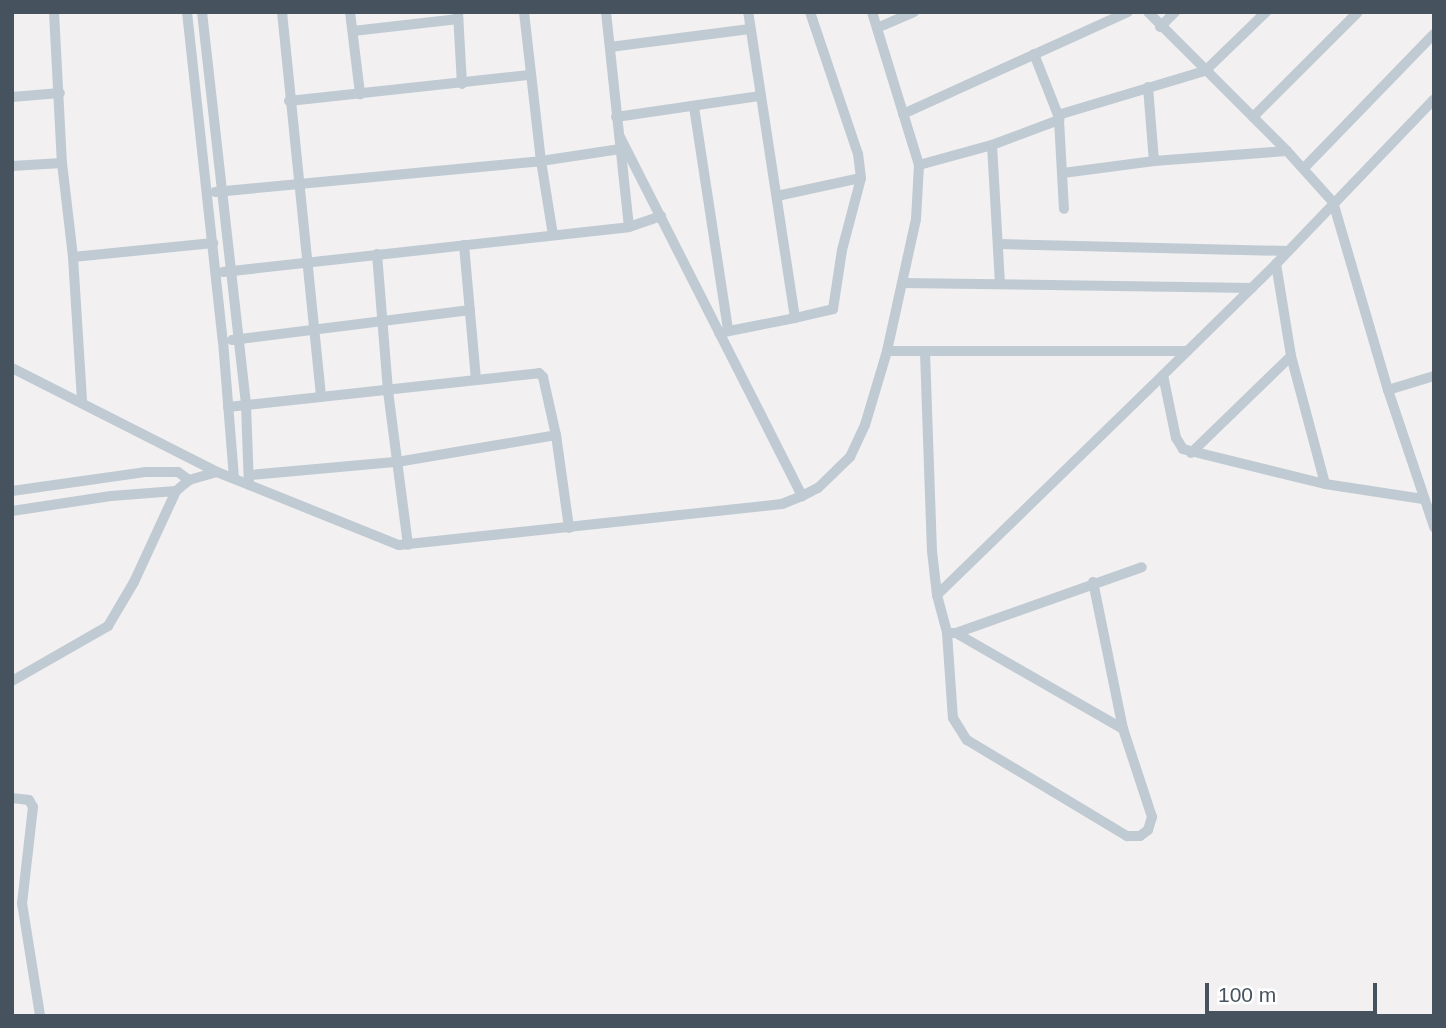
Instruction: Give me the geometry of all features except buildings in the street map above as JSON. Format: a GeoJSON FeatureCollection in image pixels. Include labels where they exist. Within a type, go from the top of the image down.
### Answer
{"type":"FeatureCollection","features":[{"type":"Feature","properties":{"kind":"street"},"geometry":{"type":"LineString","coordinates":[[54,12],[62,163],[74,257],[82,402]]}},
{"type":"Feature","properties":{"kind":"street"},"geometry":{"type":"LineString","coordinates":[[187,12],[223,341],[234,479]]}},
{"type":"Feature","properties":{"kind":"street"},"geometry":{"type":"LineString","coordinates":[[202,12],[246,405],[250,480]]}},
{"type":"Feature","properties":{"kind":"street"},"geometry":{"type":"LineString","coordinates":[[282,12],[289,102],[316,331],[321,397]]}},
{"type":"Feature","properties":{"kind":"street"},"geometry":{"type":"LineString","coordinates":[[350,12],[360,94]]}},
{"type":"Feature","properties":{"kind":"street"},"geometry":{"type":"LineString","coordinates":[[524,12],[541,161],[553,235]]}},
{"type":"Feature","properties":{"kind":"street"},"geometry":{"type":"LineString","coordinates":[[607,12],[629,227]]}},
{"type":"Feature","properties":{"kind":"street"},"geometry":{"type":"LineString","coordinates":[[748,12],[795,318]]}},
{"type":"Feature","properties":{"kind":"street"},"geometry":{"type":"LineString","coordinates":[[724,331],[830,311],[834,306],[842,250],[861,178],[858,154],[810,12]]}},
{"type":"Feature","properties":{"kind":"street"},"geometry":{"type":"LineString","coordinates":[[250,480],[392,543],[408,545],[782,504],[818,488],[850,457],[865,425],[887,351],[916,219],[919,165],[872,12]]}},
{"type":"Feature","properties":{"kind":"street"},"geometry":{"type":"LineString","coordinates":[[877,28],[914,12]]}},
{"type":"Feature","properties":{"kind":"street"},"geometry":{"type":"LineString","coordinates":[[903,114],[1128,12]]}},
{"type":"Feature","properties":{"kind":"street"},"geometry":{"type":"LineString","coordinates":[[1148,12],[1160,27],[1304,168],[1333,202],[1388,390],[1434,527]]}},
{"type":"Feature","properties":{"kind":"street"},"geometry":{"type":"LineString","coordinates":[[1160,27],[1175,12]]}},
{"type":"Feature","properties":{"kind":"street"},"geometry":{"type":"LineString","coordinates":[[919,165],[992,145],[1058,118],[1148,87],[1205,71],[1266,12]]}},
{"type":"Feature","properties":{"kind":"street"},"geometry":{"type":"LineString","coordinates":[[1253,117],[1358,12]]}},
{"type":"Feature","properties":{"kind":"street"},"geometry":{"type":"LineString","coordinates":[[353,31],[458,16],[461,84]]}},
{"type":"Feature","properties":{"kind":"street"},"geometry":{"type":"LineString","coordinates":[[610,47],[750,29]]}},
{"type":"Feature","properties":{"kind":"street"},"geometry":{"type":"LineString","coordinates":[[1304,168],[1434,34]]}},
{"type":"Feature","properties":{"kind":"street"},"geometry":{"type":"LineString","coordinates":[[1034,54],[1058,118],[1064,209]]}},
{"type":"Feature","properties":{"kind":"street"},"geometry":{"type":"LineString","coordinates":[[194,72],[208,71]]}},
{"type":"Feature","properties":{"kind":"street"},"geometry":{"type":"LineString","coordinates":[[289,102],[530,75]]}},
{"type":"Feature","properties":{"kind":"street"},"geometry":{"type":"LineString","coordinates":[[1148,87],[1154,161]]}},
{"type":"Feature","properties":{"kind":"street"},"geometry":{"type":"LineString","coordinates":[[12,97],[60,93]]}},
{"type":"Feature","properties":{"kind":"street"},"geometry":{"type":"LineString","coordinates":[[616,117],[760,96]]}},
{"type":"Feature","properties":{"kind":"street"},"geometry":{"type":"LineString","coordinates":[[937,595],[1252,288],[1434,99]]}},
{"type":"Feature","properties":{"kind":"street"},"geometry":{"type":"LineString","coordinates":[[694,107],[724,331]]}},
{"type":"Feature","properties":{"kind":"street"},"geometry":{"type":"LineString","coordinates":[[619,135],[724,331],[802,496]]}},
{"type":"Feature","properties":{"kind":"street"},"geometry":{"type":"LineString","coordinates":[[992,145],[1000,284]]}},
{"type":"Feature","properties":{"kind":"street"},"geometry":{"type":"LineString","coordinates":[[207,192],[541,161],[620,149]]}},
{"type":"Feature","properties":{"kind":"street"},"geometry":{"type":"LineString","coordinates":[[1063,173],[1154,161],[1287,151]]}},
{"type":"Feature","properties":{"kind":"street"},"geometry":{"type":"LineString","coordinates":[[12,166],[62,163]]}},
{"type":"Feature","properties":{"kind":"street"},"geometry":{"type":"LineString","coordinates":[[777,196],[861,178]]}},
{"type":"Feature","properties":{"kind":"street"},"geometry":{"type":"LineString","coordinates":[[216,272],[629,227],[661,216]]}},
{"type":"Feature","properties":{"kind":"street"},"geometry":{"type":"LineString","coordinates":[[74,257],[213,243]]}},
{"type":"Feature","properties":{"kind":"street"},"geometry":{"type":"LineString","coordinates":[[999,244],[1287,251]]}},
{"type":"Feature","properties":{"kind":"street"},"geometry":{"type":"LineString","coordinates":[[464,245],[476,379]]}},
{"type":"Feature","properties":{"kind":"street"},"geometry":{"type":"LineString","coordinates":[[377,254],[388,391],[408,545]]}},
{"type":"Feature","properties":{"kind":"street"},"geometry":{"type":"LineString","coordinates":[[1276,264],[1291,356],[1325,484]]}},
{"type":"Feature","properties":{"kind":"street"},"geometry":{"type":"LineString","coordinates":[[902,283],[1252,288]]}},
{"type":"Feature","properties":{"kind":"street"},"geometry":{"type":"LineString","coordinates":[[223,341],[470,310]]}},
{"type":"Feature","properties":{"kind":"street"},"geometry":{"type":"LineString","coordinates":[[887,351],[1187,351]]}},
{"type":"Feature","properties":{"kind":"street"},"geometry":{"type":"LineString","coordinates":[[925,352],[932,551],[937,595],[952,633],[953,718],[967,740],[1127,836],[1140,836],[1148,830],[1152,817],[1123,729],[1093,582]]}},
{"type":"Feature","properties":{"kind":"street"},"geometry":{"type":"LineString","coordinates":[[1192,453],[1291,356]]}},
{"type":"Feature","properties":{"kind":"street"},"geometry":{"type":"LineString","coordinates":[[12,368],[234,479],[250,480],[397,463],[556,435]]}},
{"type":"Feature","properties":{"kind":"street"},"geometry":{"type":"LineString","coordinates":[[228,407],[541,374],[556,435],[569,528]]}},
{"type":"Feature","properties":{"kind":"street"},"geometry":{"type":"LineString","coordinates":[[1163,375],[1178,444],[1192,453],[1325,484],[1423,499]]}},
{"type":"Feature","properties":{"kind":"street"},"geometry":{"type":"LineString","coordinates":[[1388,390],[1434,376]]}},
{"type":"Feature","properties":{"kind":"street"},"geometry":{"type":"LineString","coordinates":[[12,491],[145,472],[178,472],[189,480]]}},
{"type":"Feature","properties":{"kind":"street"},"geometry":{"type":"LineString","coordinates":[[12,681],[108,626],[134,582],[176,491],[189,480],[217,472]]}},
{"type":"Feature","properties":{"kind":"street"},"geometry":{"type":"LineString","coordinates":[[12,511],[111,496],[176,491]]}},
{"type":"Feature","properties":{"kind":"street"},"geometry":{"type":"LineString","coordinates":[[952,633],[1142,567]]}},
{"type":"Feature","properties":{"kind":"street"},"geometry":{"type":"LineString","coordinates":[[952,633],[1123,729]]}},
{"type":"Feature","properties":{"kind":"street"},"geometry":{"type":"LineString","coordinates":[[12,798],[29,800],[33,807],[22,903],[40,1016]]}}]}
